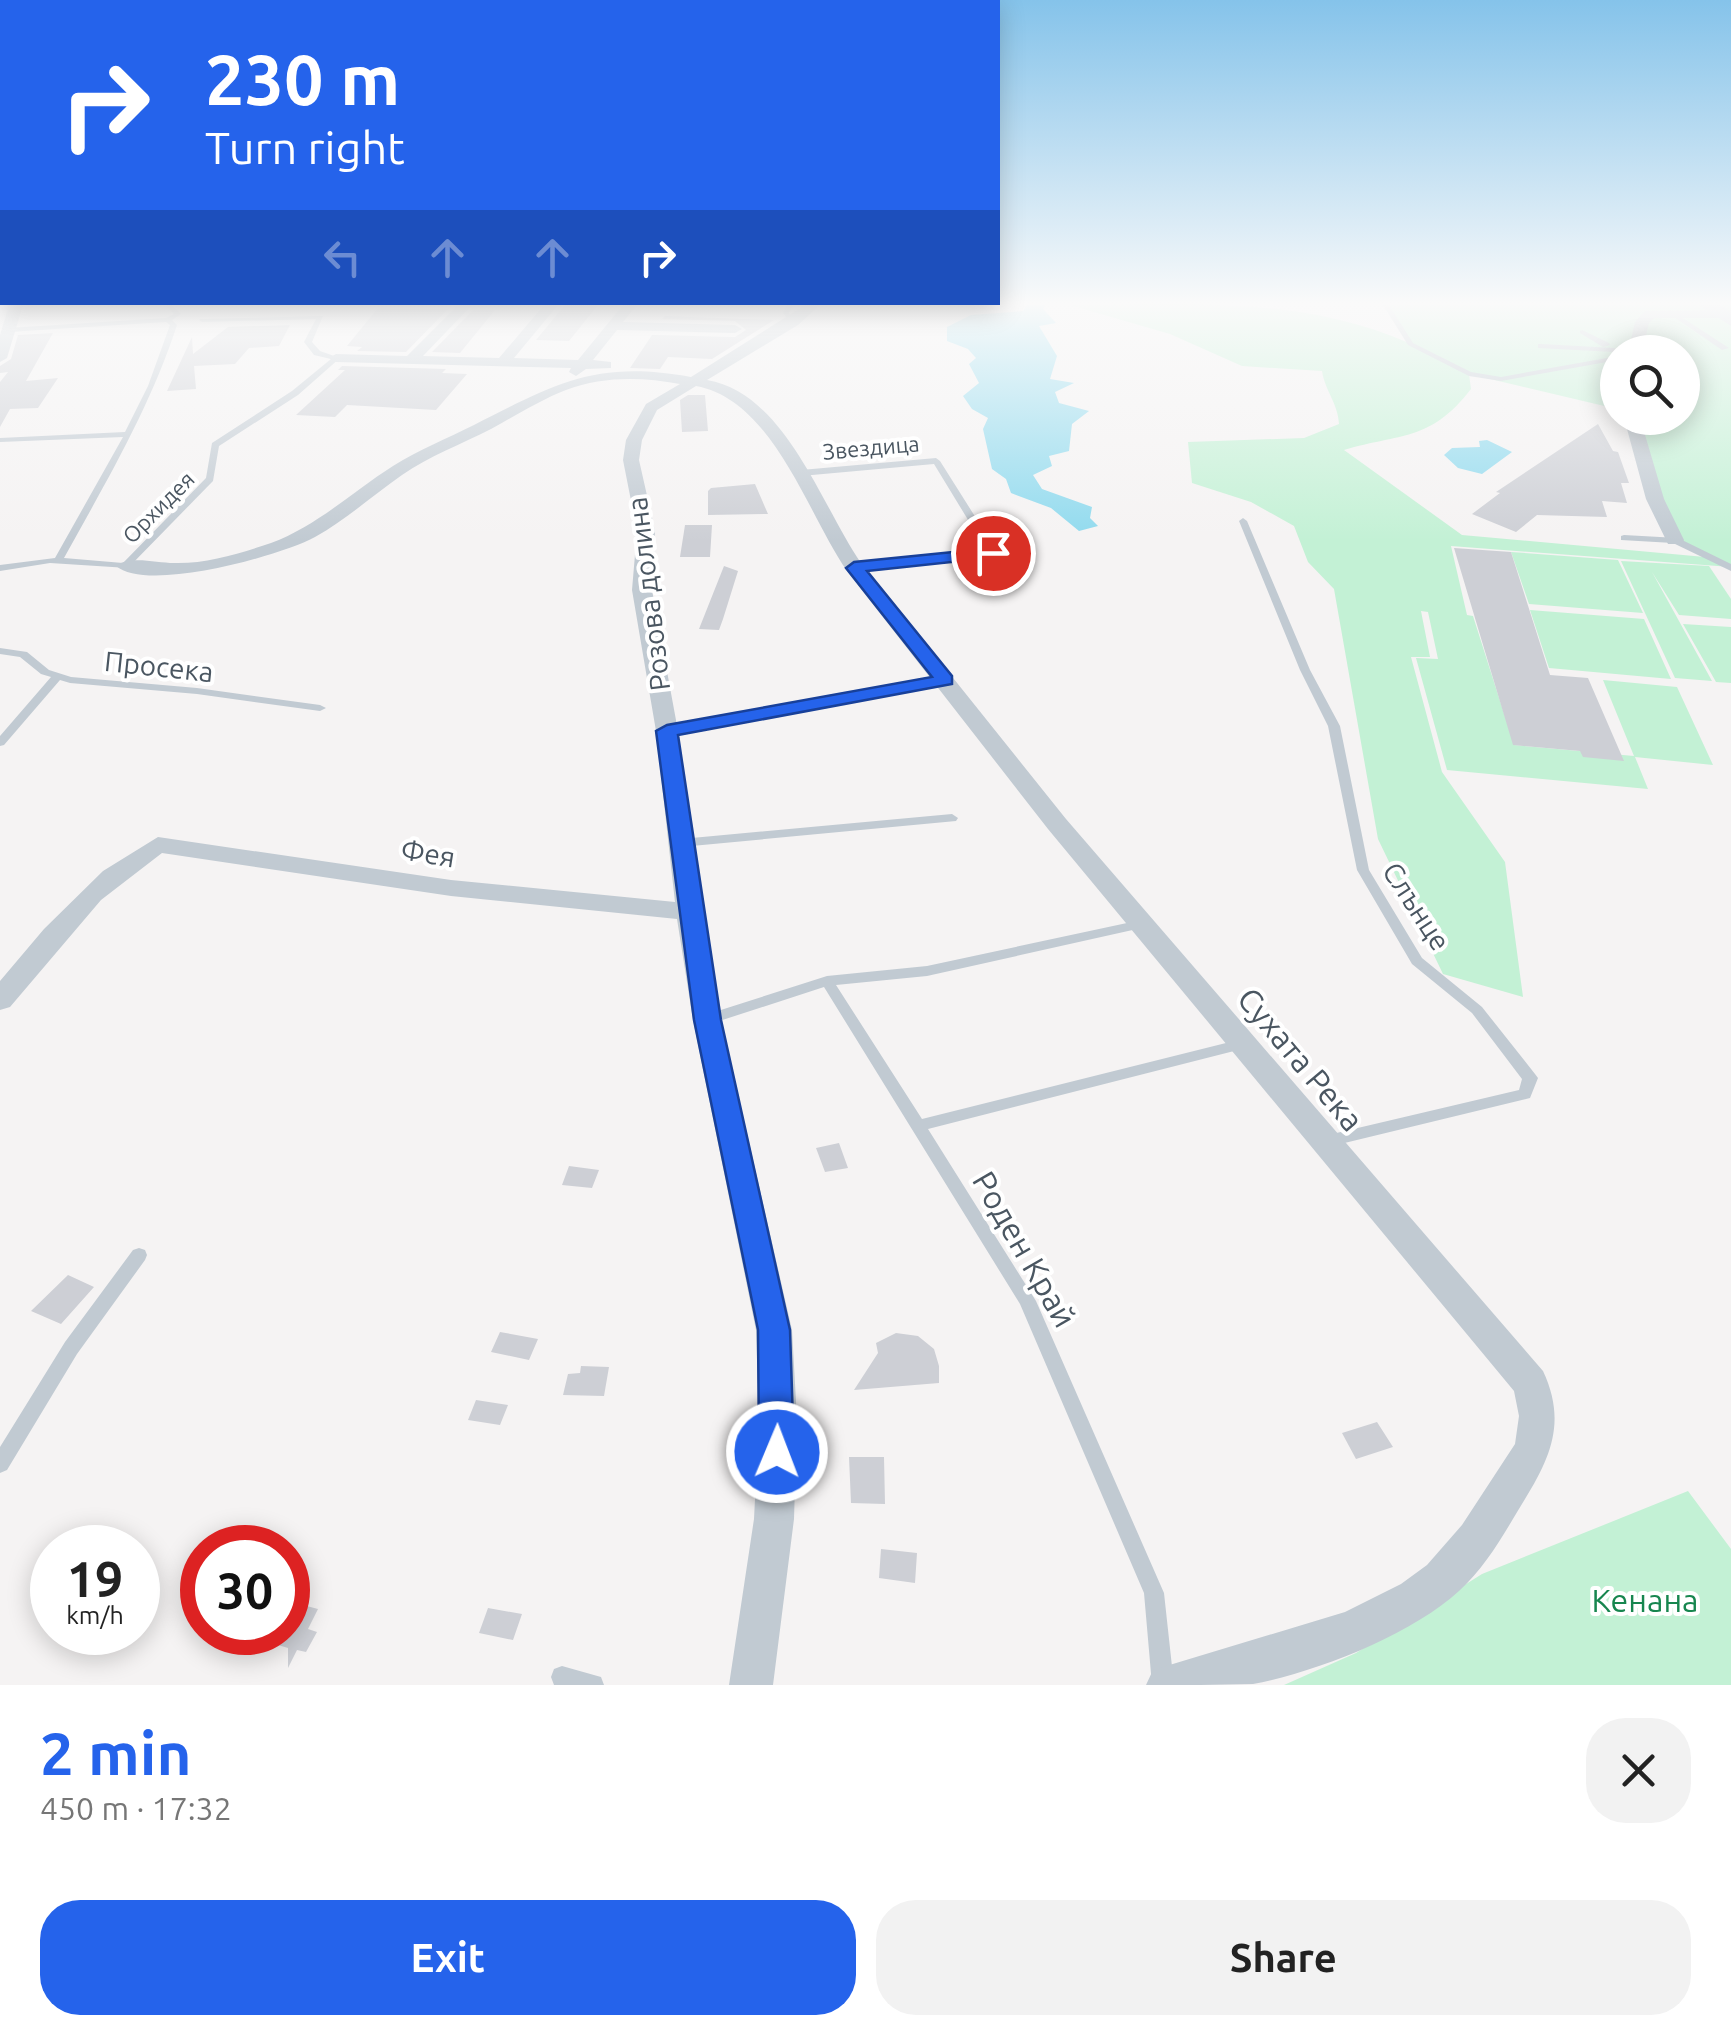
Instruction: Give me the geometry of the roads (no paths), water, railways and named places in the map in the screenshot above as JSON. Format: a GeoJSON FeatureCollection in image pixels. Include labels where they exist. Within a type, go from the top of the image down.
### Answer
{"type":"FeatureCollection","features":[{"type":"Feature","properties":{"kind":"street"},"geometry":{"type":"LineString","coordinates":[[536,384],[560,384]]}},
{"type":"Feature","properties":{"kind":"street"},"geometry":{"type":"LineString","coordinates":[[125,566],[180,569],[241,558],[289,542],[402,468],[560,384]]}},
{"type":"Feature","properties":{"kind":"street","name":"Розова долина"},"geometry":{"type":"LineString","coordinates":[[689,384],[651,408],[634,440],[631,460],[646,531],[642,590],[667,731],[690,912],[708,1020],[774,1330],[778,1419],[774,1519],[751,1685]]}},
{"type":"Feature","properties":{"kind":"street","name":"Сухата Река"},"geometry":{"type":"LineString","coordinates":[[716,384],[762,417],[802,473],[828,529],[854,568],[1057,824],[1530,1383],[1540,1411],[1539,1436],[1468,1552],[1419,1598],[1351,1630],[1166,1685]]}},
{"type":"Feature","properties":{"kind":"street"},"geometry":{"type":"LineString","coordinates":[[1637,435],[1655,500],[1676,540]]}},
{"type":"Feature","properties":{"kind":"street","name":"Фея"},"geometry":{"type":"LineString","coordinates":[[0,1000],[78,909],[136,857],[158,845],[451,888],[690,912]]}},
{"type":"Feature","properties":{"kind":"lane"},"geometry":{"type":"LineString","coordinates":[[58,560],[150,384]]}},
{"type":"Feature","properties":{"kind":"lane","name":"Орхидея"},"geometry":{"type":"LineString","coordinates":[[125,566],[210,479],[215,444],[306,384]]}},
{"type":"Feature","properties":{"kind":"lane"},"geometry":{"type":"LineString","coordinates":[[0,440],[126,434]]}},
{"type":"Feature","properties":{"kind":"lane","name":"Звездица"},"geometry":{"type":"LineString","coordinates":[[802,473],[936,462],[993,553],[854,568]]}},
{"type":"Feature","properties":{"kind":"lane","name":"Слънце"},"geometry":{"type":"LineString","coordinates":[[1244,521],[1305,670],[1334,726],[1362,870],[1417,961],[1477,1010],[1530,1078],[1525,1094],[1325,1142]]}},
{"type":"Feature","properties":{"kind":"lane"},"geometry":{"type":"LineString","coordinates":[[1624,538],[1676,540],[1731,568]]}},
{"type":"Feature","properties":{"kind":"lane"},"geometry":{"type":"LineString","coordinates":[[0,568],[58,560],[125,566]]}},
{"type":"Feature","properties":{"kind":"lane","name":"Просека"},"geometry":{"type":"LineString","coordinates":[[0,651],[30,656],[45,672],[57,677],[320,708]]}},
{"type":"Feature","properties":{"kind":"lane"},"geometry":{"type":"LineString","coordinates":[[0,743],[57,677]]}},
{"type":"Feature","properties":{"kind":"lane"},"geometry":{"type":"LineString","coordinates":[[667,731],[945,680]]}},
{"type":"Feature","properties":{"kind":"lane"},"geometry":{"type":"LineString","coordinates":[[681,843],[952,818]]}},
{"type":"Feature","properties":{"kind":"lane"},"geometry":{"type":"LineString","coordinates":[[708,1020],[827,981],[927,971],[1141,924]]}},
{"type":"Feature","properties":{"kind":"lane","name":"Роден Край"},"geometry":{"type":"LineString","coordinates":[[827,981],[1027,1301],[1154,1593],[1166,1685]]}},
{"type":"Feature","properties":{"kind":"lane"},"geometry":{"type":"LineString","coordinates":[[918,1126],[1242,1044]]}},
{"type":"Feature","properties":{"kind":"lane"},"geometry":{"type":"LineString","coordinates":[[0,1464],[71,1348],[140,1255]]}},
{"type":"Feature","properties":{"kind":"lane"},"geometry":{"type":"LineString","coordinates":[[562,1677],[593,1685]]}},
{"type":"Feature","properties":{"kind":"water"},"geometry":{"type":"Polygon","coordinates":[[[978,384],[1073,384],[1055,392],[1059,403],[1089,411],[1072,424],[1069,451],[1049,456],[1052,466],[1033,475],[1042,489],[1092,507],[1090,518],[1098,526],[1079,531],[1051,508],[1011,493],[1006,479],[992,469],[983,429],[988,418],[972,409],[963,396],[978,384]]]}},
{"type":"Feature","properties":{"kind":"water"},"geometry":{"type":"Polygon","coordinates":[[[1487,440],[1512,452],[1482,474],[1458,468],[1444,455],[1452,448],[1480,447],[1479,441],[1487,440]]]}},
{"type":"Feature","properties":{"kind":"park label","name":"Кенана"},"geometry":{"type":"Point","coordinates":[1645,1600]}}]}
